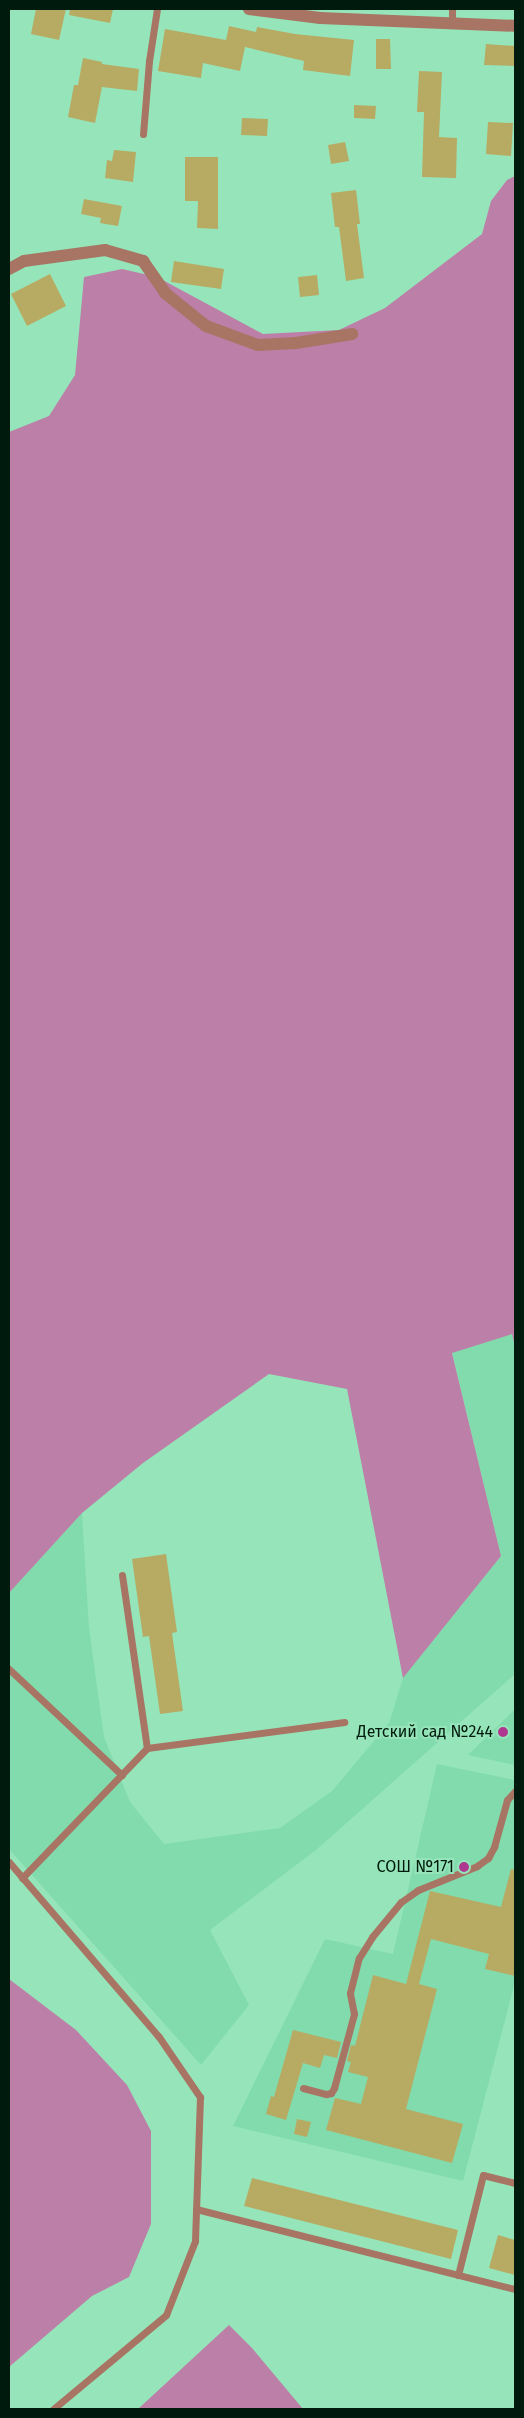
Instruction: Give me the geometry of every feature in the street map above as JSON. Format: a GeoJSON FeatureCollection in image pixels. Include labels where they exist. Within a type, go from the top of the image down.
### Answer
{"type":"FeatureCollection","features":[{"type":"Feature","properties":{"kind":"street"},"geometry":{"type":"LineString","coordinates":[[249,9],[320,18],[515,26]]}},
{"type":"Feature","properties":{"kind":"street"},"geometry":{"type":"LineString","coordinates":[[9,268],[24,261],[105,250],[143,261],[165,293],[206,326],[258,345],[296,343],[352,334]]}},
{"type":"Feature","properties":{"kind":"lane"},"geometry":{"type":"LineString","coordinates":[[144,134],[149,61],[157,9]]}},
{"type":"Feature","properties":{"kind":"lane"},"geometry":{"type":"LineString","coordinates":[[452,9],[452,24]]}},
{"type":"Feature","properties":{"kind":"lane"},"geometry":{"type":"LineString","coordinates":[[122,1575],[147,1748]]}},
{"type":"Feature","properties":{"kind":"lane"},"geometry":{"type":"LineString","coordinates":[[9,1669],[122,1775]]}},
{"type":"Feature","properties":{"kind":"lane"},"geometry":{"type":"LineString","coordinates":[[22,1878],[147,1748],[344,1722]]}},
{"type":"Feature","properties":{"kind":"lane"},"geometry":{"type":"LineString","coordinates":[[303,2088],[326,2094],[331,2093],[334,2088],[354,2014],[350,1993],[359,1958],[372,1937],[401,1902],[418,1890],[477,1866],[488,1858],[494,1847],[507,1800],[515,1791]]}},
{"type":"Feature","properties":{"kind":"lane"},"geometry":{"type":"LineString","coordinates":[[9,1862],[159,2037],[200,2096],[195,2240],[166,2315],[54,2409]]}},
{"type":"Feature","properties":{"kind":"lane"},"geometry":{"type":"LineString","coordinates":[[458,2275],[483,2175],[515,2183]]}},
{"type":"Feature","properties":{"kind":"lane"},"geometry":{"type":"LineString","coordinates":[[196,2209],[515,2290]]}},
{"type":"Feature","properties":{"kind":"shaded area"},"geometry":{"type":"Polygon","coordinates":[[[515,176],[515,1347],[512,1334],[452,1353],[501,1556],[403,1678],[347,1389],[269,1374],[143,1463],[82,1513],[9,1593],[9,432],[49,416],[75,375],[84,277],[122,269],[157,277],[263,334],[339,330],[385,308],[482,234],[491,201],[507,180],[515,176]]]}},
{"type":"Feature","properties":{"kind":"shaded area"},"geometry":{"type":"Polygon","coordinates":[[[512,1334],[515,1347],[515,1674],[316,1850],[210,1930],[249,2005],[201,2065],[9,1849],[9,1593],[82,1513],[89,1628],[104,1737],[130,1802],[164,1844],[280,1828],[332,1791],[389,1723],[403,1678],[501,1556],[452,1352],[512,1334]]]}},
{"type":"Feature","properties":{"kind":"shaded area","name":"Детский сад №244"},"geometry":{"type":"Polygon","coordinates":[[[515,1709],[515,1765],[468,1755],[515,1709]]]}},
{"type":"Feature","properties":{"kind":"shaded area"},"geometry":{"type":"Polygon","coordinates":[[[437,1764],[515,1780],[515,1982],[463,2181],[233,2126],[325,1939],[393,1954],[437,1764]]]}},
{"type":"Feature","properties":{"kind":"shaded area"},"geometry":{"type":"Polygon","coordinates":[[[9,1979],[76,2030],[127,2085],[151,2131],[151,2224],[129,2277],[92,2296],[9,2367],[9,1979]]]}},
{"type":"Feature","properties":{"kind":"shaded area"},"geometry":{"type":"Polygon","coordinates":[[[229,2325],[252,2348],[303,2409],[138,2409],[229,2325]]]}},
{"type":"Feature","properties":{"kind":"building"},"geometry":{"type":"Polygon","coordinates":[[[36,9],[66,9],[59,40],[31,34],[36,9]]]}},
{"type":"Feature","properties":{"kind":"building"},"geometry":{"type":"Polygon","coordinates":[[[70,9],[113,9],[110,23],[69,15],[70,9]]]}},
{"type":"Feature","properties":{"kind":"building"},"geometry":{"type":"Polygon","coordinates":[[[229,26],[256,32],[257,27],[295,34],[354,40],[350,76],[303,70],[304,61],[245,47],[240,71],[203,63],[201,78],[158,71],[165,29],[226,40],[229,26]]]}},
{"type":"Feature","properties":{"kind":"building"},"geometry":{"type":"Polygon","coordinates":[[[376,39],[390,39],[391,69],[376,69],[376,39]]]}},
{"type":"Feature","properties":{"kind":"building"},"geometry":{"type":"Polygon","coordinates":[[[486,44],[515,46],[515,66],[484,65],[486,44]]]}},
{"type":"Feature","properties":{"kind":"building"},"geometry":{"type":"Polygon","coordinates":[[[83,58],[102,62],[102,64],[139,69],[137,91],[102,87],[95,123],[68,117],[74,85],[78,85],[83,58]]]}},
{"type":"Feature","properties":{"kind":"building"},"geometry":{"type":"Polygon","coordinates":[[[419,71],[442,72],[439,137],[457,138],[456,178],[422,177],[424,112],[417,112],[419,71]]]}},
{"type":"Feature","properties":{"kind":"building"},"geometry":{"type":"Polygon","coordinates":[[[354,105],[376,106],[375,119],[354,118],[354,105]]]}},
{"type":"Feature","properties":{"kind":"building"},"geometry":{"type":"Polygon","coordinates":[[[242,118],[268,119],[267,136],[241,135],[242,118]]]}},
{"type":"Feature","properties":{"kind":"building"},"geometry":{"type":"Polygon","coordinates":[[[488,122],[513,123],[511,156],[486,154],[488,122]]]}},
{"type":"Feature","properties":{"kind":"building"},"geometry":{"type":"Polygon","coordinates":[[[345,142],[349,161],[331,164],[328,145],[345,142]]]}},
{"type":"Feature","properties":{"kind":"building"},"geometry":{"type":"Polygon","coordinates":[[[114,150],[136,152],[133,182],[105,178],[107,160],[112,161],[114,150]]]}},
{"type":"Feature","properties":{"kind":"building"},"geometry":{"type":"Polygon","coordinates":[[[185,157],[218,157],[218,229],[197,228],[198,201],[185,201],[185,157]]]}},
{"type":"Feature","properties":{"kind":"building"},"geometry":{"type":"Polygon","coordinates":[[[356,190],[360,224],[357,224],[364,278],[346,281],[339,227],[335,227],[331,193],[356,190]]]}},
{"type":"Feature","properties":{"kind":"building"},"geometry":{"type":"Polygon","coordinates":[[[84,199],[122,206],[118,226],[100,223],[101,218],[81,214],[84,199]]]}},
{"type":"Feature","properties":{"kind":"building"},"geometry":{"type":"Polygon","coordinates":[[[174,261],[224,269],[221,289],[171,282],[174,261]]]}},
{"type":"Feature","properties":{"kind":"building"},"geometry":{"type":"Polygon","coordinates":[[[50,274],[66,306],[27,326],[11,294],[50,274]]]}},
{"type":"Feature","properties":{"kind":"building"},"geometry":{"type":"Polygon","coordinates":[[[317,275],[319,295],[300,297],[298,277],[317,275]]]}},
{"type":"Feature","properties":{"kind":"building"},"geometry":{"type":"Polygon","coordinates":[[[166,1554],[177,1632],[172,1633],[183,1711],[160,1714],[149,1636],[143,1637],[132,1559],[166,1554]]]}},
{"type":"Feature","properties":{"kind":"building"},"geometry":{"type":"Polygon","coordinates":[[[511,1869],[515,1870],[515,1976],[485,1969],[489,1954],[431,1939],[419,1984],[437,1989],[406,2109],[463,2124],[452,2163],[326,2130],[335,2098],[361,2104],[368,2077],[348,2072],[351,2062],[347,2061],[351,2045],[355,2046],[373,1975],[406,1984],[430,1891],[501,1907],[511,1869]]]}},
{"type":"Feature","properties":{"kind":"building"},"geometry":{"type":"Polygon","coordinates":[[[293,2030],[341,2042],[337,2058],[324,2055],[320,2068],[303,2063],[286,2120],[266,2114],[271,2096],[274,2097],[293,2030]]]}},
{"type":"Feature","properties":{"kind":"building"},"geometry":{"type":"Polygon","coordinates":[[[297,2119],[311,2122],[307,2137],[294,2134],[297,2119]]]}},
{"type":"Feature","properties":{"kind":"building"},"geometry":{"type":"Polygon","coordinates":[[[252,2178],[458,2230],[451,2259],[244,2206],[252,2178]]]}},
{"type":"Feature","properties":{"kind":"building"},"geometry":{"type":"Polygon","coordinates":[[[498,2235],[515,2240],[515,2275],[489,2268],[498,2235]]]}},
{"type":"Feature","properties":{"kind":"place","name":"Детский сад №244"},"geometry":{"type":"Point","coordinates":[503,1732]}},
{"type":"Feature","properties":{"kind":"place","name":"СОШ №171"},"geometry":{"type":"Point","coordinates":[464,1867]}}]}
